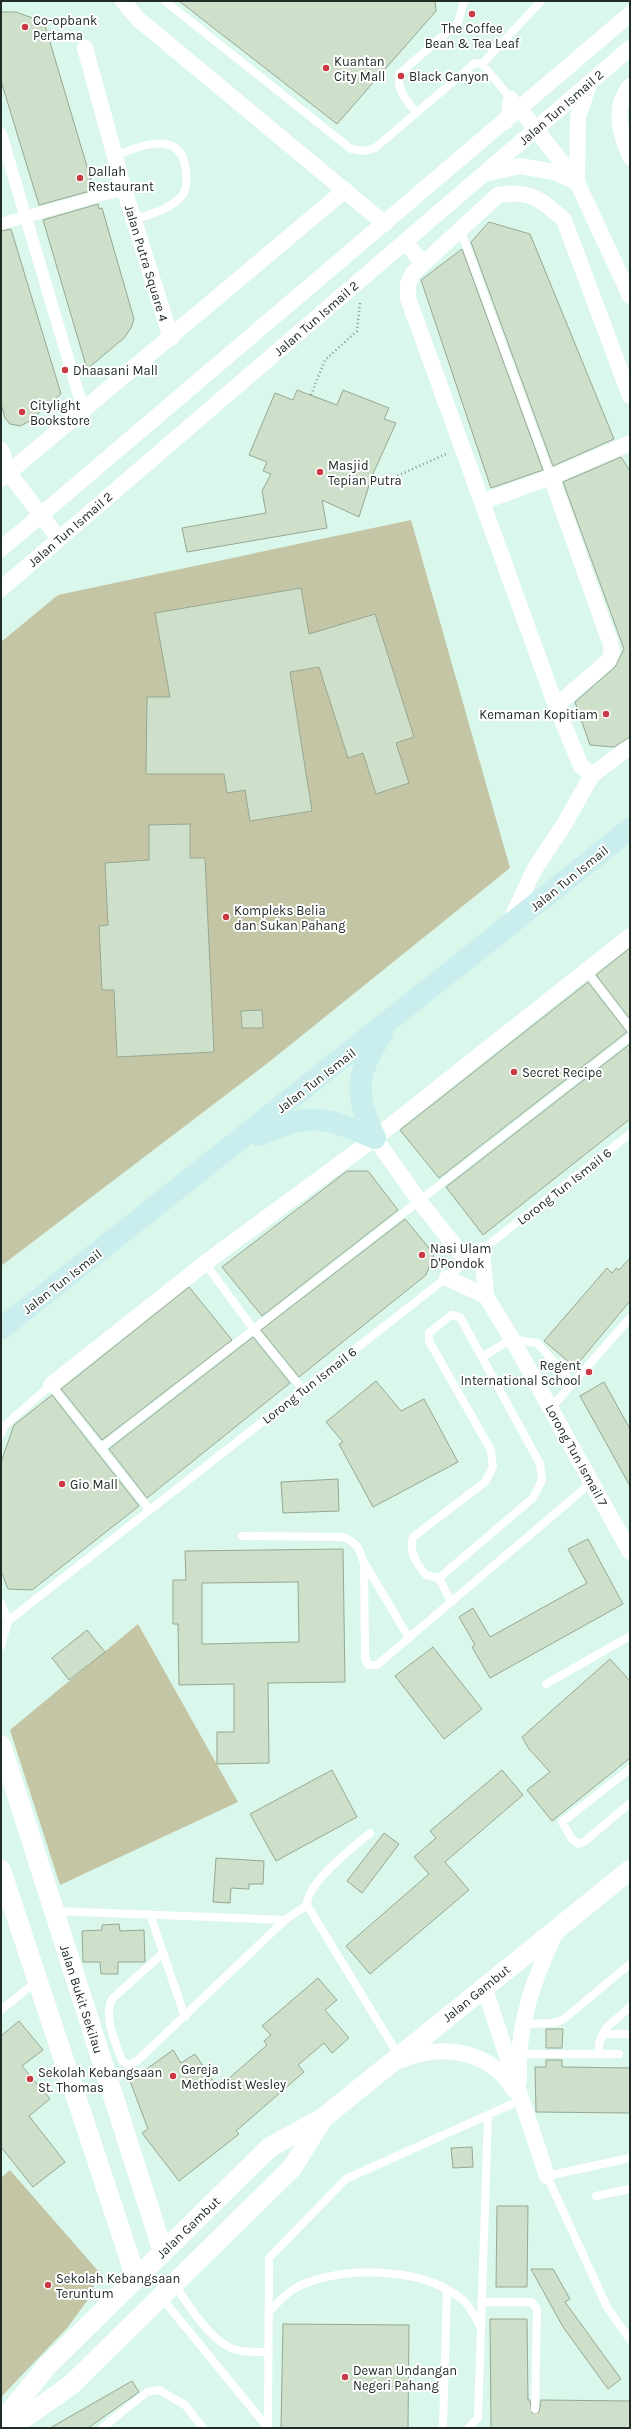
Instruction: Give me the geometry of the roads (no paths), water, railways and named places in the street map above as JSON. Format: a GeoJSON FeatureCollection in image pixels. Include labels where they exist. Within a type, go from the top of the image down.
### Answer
{"type":"FeatureCollection","features":[{"type":"Feature","properties":{"kind":"main road","name":"Jalan Tun Ismail"},"geometry":{"type":"LineString","coordinates":[[1,1330],[630,830]]}},
{"type":"Feature","properties":{"kind":"main road"},"geometry":{"type":"LineString","coordinates":[[374,1138],[362,1112],[359,1085],[367,1057],[390,1021]]}},
{"type":"Feature","properties":{"kind":"main road"},"geometry":{"type":"LineString","coordinates":[[230,1148],[287,1123],[318,1119],[335,1121],[374,1138]]}},
{"type":"Feature","properties":{"kind":"street"},"geometry":{"type":"LineString","coordinates":[[123,1],[138,19],[385,224]]}},
{"type":"Feature","properties":{"kind":"street","name":"Jalan Tun Ismail 2"},"geometry":{"type":"LineString","coordinates":[[1,548],[505,122],[515,104],[630,14]]}},
{"type":"Feature","properties":{"kind":"street","name":"Jalan Putra Square 4"},"geometry":{"type":"LineString","coordinates":[[85,48],[124,189],[171,338]]}},
{"type":"Feature","properties":{"kind":"street","name":"Jalan Tun Ismail 2"},"geometry":{"type":"LineString","coordinates":[[1,589],[630,48]]}},
{"type":"Feature","properties":{"kind":"street"},"geometry":{"type":"LineString","coordinates":[[577,182],[578,117],[591,81]]}},
{"type":"Feature","properties":{"kind":"street"},"geometry":{"type":"LineString","coordinates":[[630,86],[624,94],[618,115],[621,135],[630,157]]}},
{"type":"Feature","properties":{"kind":"street"},"geometry":{"type":"LineString","coordinates":[[515,104],[536,128],[577,182],[630,296]]}},
{"type":"Feature","properties":{"kind":"street"},"geometry":{"type":"LineString","coordinates":[[1,134],[24,217],[83,409]]}},
{"type":"Feature","properties":{"kind":"street"},"geometry":{"type":"LineString","coordinates":[[482,174],[520,166],[554,172],[577,182]]}},
{"type":"Feature","properties":{"kind":"street"},"geometry":{"type":"LineString","coordinates":[[1,224],[124,189]]}},
{"type":"Feature","properties":{"kind":"street","name":"Jalan Putra Square 4"},"geometry":{"type":"LineString","coordinates":[[5,476],[83,409],[171,338],[345,190]]}},
{"type":"Feature","properties":{"kind":"street"},"geometry":{"type":"LineString","coordinates":[[592,776],[580,766],[556,706],[463,446],[408,298],[408,284],[413,273],[498,195],[514,193],[541,199],[564,220],[630,396]]}},
{"type":"Feature","properties":{"kind":"street"},"geometry":{"type":"LineString","coordinates":[[405,242],[423,263]]}},
{"type":"Feature","properties":{"kind":"street"},"geometry":{"type":"LineString","coordinates":[[482,502],[551,477],[630,443]]}},
{"type":"Feature","properties":{"kind":"street"},"geometry":{"type":"LineString","coordinates":[[1,450],[5,476],[41,513],[59,539]]}},
{"type":"Feature","properties":{"kind":"street"},"geometry":{"type":"LineString","coordinates":[[551,477],[610,642],[612,652],[609,660],[556,706]]}},
{"type":"Feature","properties":{"kind":"street"},"geometry":{"type":"LineString","coordinates":[[507,928],[523,889],[565,823],[592,776],[630,747]]}},
{"type":"Feature","properties":{"kind":"street"},"geometry":{"type":"LineString","coordinates":[[51,1386],[205,1264],[374,1138],[630,936]]}},
{"type":"Feature","properties":{"kind":"street"},"geometry":{"type":"LineString","coordinates":[[374,1138],[420,1202],[467,1261]]}},
{"type":"Feature","properties":{"kind":"street","name":"Lorong Tun Ismail 7"},"geometry":{"type":"LineString","coordinates":[[482,1250],[486,1296],[512,1338],[630,1552]]}},
{"type":"Feature","properties":{"kind":"street"},"geometry":{"type":"LineString","coordinates":[[446,1278],[486,1296]]}},
{"type":"Feature","properties":{"kind":"street","name":"Jalan Bukit Sekilau"},"geometry":{"type":"LineString","coordinates":[[1,1745],[163,2252]]}},
{"type":"Feature","properties":{"kind":"street"},"geometry":{"type":"LineString","coordinates":[[1,1870],[136,2278]]}},
{"type":"Feature","properties":{"kind":"street","name":"Jalan Gambut"},"geometry":{"type":"LineString","coordinates":[[1,2423],[47,2366],[270,2147],[323,2118],[378,2076],[399,2056],[484,1986],[630,1870]]}},
{"type":"Feature","properties":{"kind":"street"},"geometry":{"type":"LineString","coordinates":[[521,2100],[520,2054],[523,2024],[536,1973],[558,1926]]}},
{"type":"Feature","properties":{"kind":"street"},"geometry":{"type":"LineString","coordinates":[[484,1986],[547,2176]]}},
{"type":"Feature","properties":{"kind":"street"},"geometry":{"type":"LineString","coordinates":[[378,2076],[395,2062],[414,2054],[435,2050],[456,2051],[476,2057],[494,2067],[510,2082],[521,2100]]}},
{"type":"Feature","properties":{"kind":"street","name":"Jalan Gambut"},"geometry":{"type":"LineString","coordinates":[[10,2428],[71,2385],[292,2168],[323,2118]]}},
{"type":"Feature","properties":{"kind":"lane"},"geometry":{"type":"LineString","coordinates":[[165,1],[351,149],[364,151],[376,148],[416,112],[475,63],[482,64],[515,104]]}},
{"type":"Feature","properties":{"kind":"lane"},"geometry":{"type":"LineString","coordinates":[[416,112],[401,91],[398,84],[399,74],[458,23],[464,1]]}},
{"type":"Feature","properties":{"kind":"lane"},"geometry":{"type":"LineString","coordinates":[[482,64],[541,1]]}},
{"type":"Feature","properties":{"kind":"lane"},"geometry":{"type":"LineString","coordinates":[[115,156],[135,148],[162,143],[174,146],[182,156],[186,166],[187,180],[182,196],[168,207],[134,220]]}},
{"type":"Feature","properties":{"kind":"lane"},"geometry":{"type":"LineString","coordinates":[[460,229],[551,477]]}},
{"type":"Feature","properties":{"kind":"lane"},"geometry":{"type":"LineString","coordinates":[[586,970],[630,1028]]}},
{"type":"Feature","properties":{"kind":"lane"},"geometry":{"type":"LineString","coordinates":[[101,1448],[420,1202],[630,1037]]}},
{"type":"Feature","properties":{"kind":"lane","name":"Lorong Tun Ismail 6"},"geometry":{"type":"LineString","coordinates":[[8,1620],[630,1134]]}},
{"type":"Feature","properties":{"kind":"lane"},"geometry":{"type":"LineString","coordinates":[[205,1264],[254,1330],[303,1390]]}},
{"type":"Feature","properties":{"kind":"lane"},"geometry":{"type":"LineString","coordinates":[[452,1315],[460,1317],[482,1357],[540,1464],[542,1480],[533,1498],[439,1578],[426,1575],[417,1565],[410,1549],[413,1537],[485,1482],[493,1467],[491,1450],[429,1341],[429,1333],[452,1315]]}},
{"type":"Feature","properties":{"kind":"lane"},"geometry":{"type":"LineString","coordinates":[[551,1408],[630,1318]]}},
{"type":"Feature","properties":{"kind":"lane"},"geometry":{"type":"LineString","coordinates":[[482,1357],[512,1338],[537,1343],[573,1383]]}},
{"type":"Feature","properties":{"kind":"lane"},"geometry":{"type":"LineString","coordinates":[[1,1434],[4,1426],[51,1386],[149,1509]]}},
{"type":"Feature","properties":{"kind":"lane"},"geometry":{"type":"LineString","coordinates":[[242,1536],[343,1537],[353,1541],[360,1550],[364,1564],[365,1657],[368,1665],[377,1665],[592,1482]]}},
{"type":"Feature","properties":{"kind":"lane"},"geometry":{"type":"LineString","coordinates":[[364,1564],[409,1638]]}},
{"type":"Feature","properties":{"kind":"lane"},"geometry":{"type":"LineString","coordinates":[[439,1578],[451,1602]]}},
{"type":"Feature","properties":{"kind":"lane"},"geometry":{"type":"LineString","coordinates":[[1,1603],[8,1620],[1,1646]]}},
{"type":"Feature","properties":{"kind":"lane"},"geometry":{"type":"LineString","coordinates":[[546,1684],[630,1636]]}},
{"type":"Feature","properties":{"kind":"lane"},"geometry":{"type":"LineString","coordinates":[[630,1769],[562,1822],[572,1839],[578,1844],[585,1841],[630,1803]]}},
{"type":"Feature","properties":{"kind":"lane"},"geometry":{"type":"LineString","coordinates":[[370,1833],[338,1860],[317,1883],[306,1898],[307,1905],[399,2056]]}},
{"type":"Feature","properties":{"kind":"lane"},"geometry":{"type":"LineString","coordinates":[[163,1953],[112,2000],[109,2007],[109,2017],[122,2061],[129,2065],[137,2061],[185,2017],[285,1920],[307,1905]]}},
{"type":"Feature","properties":{"kind":"lane"},"geometry":{"type":"LineString","coordinates":[[54,1910],[285,1920]]}},
{"type":"Feature","properties":{"kind":"lane"},"geometry":{"type":"LineString","coordinates":[[150,1914],[185,2017]]}},
{"type":"Feature","properties":{"kind":"lane"},"geometry":{"type":"LineString","coordinates":[[523,2024],[554,2023],[564,2019],[630,1964]]}},
{"type":"Feature","properties":{"kind":"lane"},"geometry":{"type":"LineString","coordinates":[[1,2010],[38,1980]]}},
{"type":"Feature","properties":{"kind":"lane"},"geometry":{"type":"LineString","coordinates":[[599,2054],[599,2044],[607,2027],[630,2007]]}},
{"type":"Feature","properties":{"kind":"lane"},"geometry":{"type":"LineString","coordinates":[[603,2034],[630,2034]]}},
{"type":"Feature","properties":{"kind":"lane"},"geometry":{"type":"LineString","coordinates":[[520,2054],[619,2054]]}},
{"type":"Feature","properties":{"kind":"lane"},"geometry":{"type":"LineString","coordinates":[[268,2428],[269,2258],[346,2179],[521,2100]]}},
{"type":"Feature","properties":{"kind":"lane"},"geometry":{"type":"LineString","coordinates":[[468,2428],[478,2418],[488,2115]]}},
{"type":"Feature","properties":{"kind":"lane"},"geometry":{"type":"LineString","coordinates":[[630,2158],[547,2176],[607,2307],[630,2340]]}},
{"type":"Feature","properties":{"kind":"lane"},"geometry":{"type":"LineString","coordinates":[[596,2196],[630,2188]]}},
{"type":"Feature","properties":{"kind":"lane"},"geometry":{"type":"LineString","coordinates":[[269,2312],[280,2299],[298,2286],[320,2279],[364,2271],[429,2281],[464,2301],[481,2328]]}},
{"type":"Feature","properties":{"kind":"lane"},"geometry":{"type":"LineString","coordinates":[[167,2290],[228,2347],[240,2350],[269,2352]]}},
{"type":"Feature","properties":{"kind":"lane"},"geometry":{"type":"LineString","coordinates":[[167,2290],[268,2428]]}},
{"type":"Feature","properties":{"kind":"lane"},"geometry":{"type":"LineString","coordinates":[[443,2428],[446,2290]]}},
{"type":"Feature","properties":{"kind":"lane"},"geometry":{"type":"LineString","coordinates":[[481,2302],[532,2302],[537,2309],[535,2409]]}},
{"type":"Feature","properties":{"kind":"lane"},"geometry":{"type":"LineString","coordinates":[[102,2428],[147,2392],[159,2390],[185,2405],[203,2428]]}},
{"type":"Feature","properties":{"kind":"place","name":"The Coffee Bean & Tea Leaf"},"geometry":{"type":"Point","coordinates":[472,14]}},
{"type":"Feature","properties":{"kind":"place","name":"Co-opbank Pertama"},"geometry":{"type":"Point","coordinates":[25,27]}},
{"type":"Feature","properties":{"kind":"place","name":"Kuantan City Mall"},"geometry":{"type":"Point","coordinates":[326,68]}},
{"type":"Feature","properties":{"kind":"place","name":"Black Canyon"},"geometry":{"type":"Point","coordinates":[401,76]}},
{"type":"Feature","properties":{"kind":"place","name":"Dallah Restaurant"},"geometry":{"type":"Point","coordinates":[80,178]}},
{"type":"Feature","properties":{"kind":"place","name":"Dhaasani Mall"},"geometry":{"type":"Point","coordinates":[65,370]}},
{"type":"Feature","properties":{"kind":"place","name":"Citylight Bookstore"},"geometry":{"type":"Point","coordinates":[22,412]}},
{"type":"Feature","properties":{"kind":"place","name":"Masjid Tepian Putra"},"geometry":{"type":"Point","coordinates":[320,472]}},
{"type":"Feature","properties":{"kind":"place","name":"Kemaman Kopitiam"},"geometry":{"type":"Point","coordinates":[606,714]}},
{"type":"Feature","properties":{"kind":"place","name":"Kompleks Belia dan Sukan Pahang"},"geometry":{"type":"Point","coordinates":[226,917]}},
{"type":"Feature","properties":{"kind":"place","name":"Secret Recipe"},"geometry":{"type":"Point","coordinates":[514,1072]}},
{"type":"Feature","properties":{"kind":"place","name":"Nasi Ulam D'Pondok"},"geometry":{"type":"Point","coordinates":[422,1255]}},
{"type":"Feature","properties":{"kind":"place","name":"Regent International School"},"geometry":{"type":"Point","coordinates":[589,1372]}},
{"type":"Feature","properties":{"kind":"place","name":"Gio Mall"},"geometry":{"type":"Point","coordinates":[62,1484]}},
{"type":"Feature","properties":{"kind":"place","name":"Gereja Methodist Wesley"},"geometry":{"type":"Point","coordinates":[173,2076]}},
{"type":"Feature","properties":{"kind":"place","name":"Sekolah Kebangsaan St. Thomas"},"geometry":{"type":"Point","coordinates":[30,2079]}},
{"type":"Feature","properties":{"kind":"place","name":"Sekolah Kebangsaan Teruntum"},"geometry":{"type":"Point","coordinates":[48,2285]}},
{"type":"Feature","properties":{"kind":"place","name":"Dewan Undangan Negeri Pahang"},"geometry":{"type":"Point","coordinates":[345,2377]}}]}
